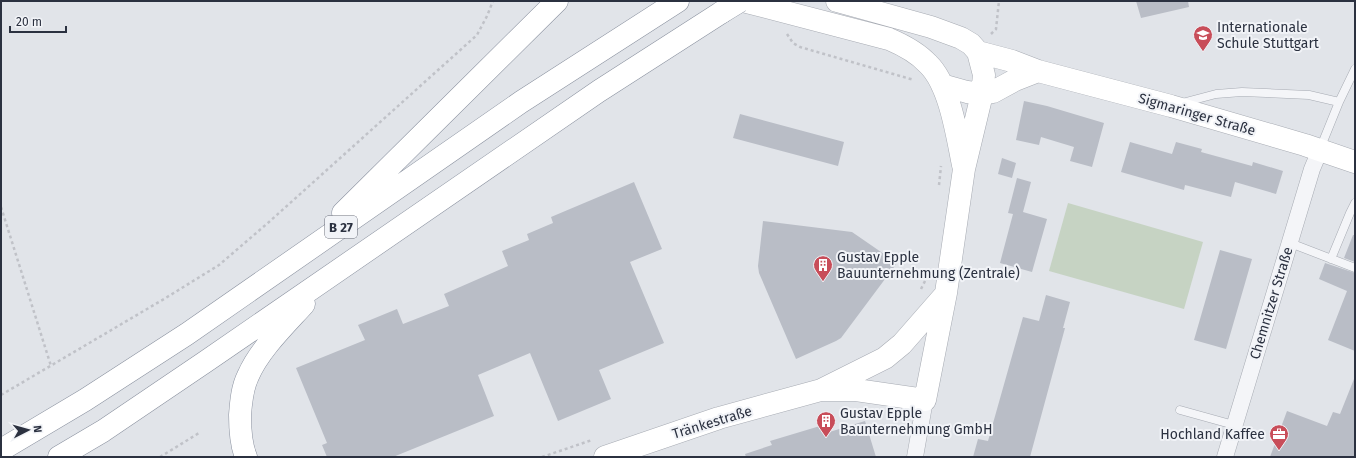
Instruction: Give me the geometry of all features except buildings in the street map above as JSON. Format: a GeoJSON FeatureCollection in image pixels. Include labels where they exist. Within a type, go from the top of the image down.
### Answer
{"type":"FeatureCollection","features":[{"type":"Feature","properties":{"kind":"main road","name":"B 27"},"geometry":{"type":"LineString","coordinates":[[1,450],[85,400],[187,334],[287,266],[520,102],[678,1]]}},
{"type":"Feature","properties":{"kind":"main road","name":"Sigmaringer Straße"},"geometry":{"type":"LineString","coordinates":[[837,1],[931,27],[961,38],[971,44],[978,52],[1012,61],[1038,71],[1171,106],[1320,150],[1355,162]]}},
{"type":"Feature","properties":{"kind":"main road"},"geometry":{"type":"LineString","coordinates":[[302,254],[554,2]]}},
{"type":"Feature","properties":{"kind":"main road","name":"B 27"},"geometry":{"type":"LineString","coordinates":[[59,457],[103,431],[599,91],[735,5]]}},
{"type":"Feature","properties":{"kind":"main road"},"geometry":{"type":"LineString","coordinates":[[735,5],[895,42],[908,47],[929,64],[942,85],[951,111],[964,168]]}},
{"type":"Feature","properties":{"kind":"main road"},"geometry":{"type":"LineString","coordinates":[[925,400],[946,293],[964,168],[982,94],[984,75],[978,52]]}},
{"type":"Feature","properties":{"kind":"main road"},"geometry":{"type":"LineString","coordinates":[[942,85],[982,94],[993,92],[1015,80],[1038,71]]}},
{"type":"Feature","properties":{"kind":"main road"},"geometry":{"type":"LineString","coordinates":[[246,457],[240,424],[241,397],[247,376],[262,352],[321,283]]}},
{"type":"Feature","properties":{"kind":"main road","name":"Tränkestraße"},"geometry":{"type":"LineString","coordinates":[[601,448],[719,418],[820,390],[885,358],[902,344],[946,293]]}},
{"type":"Feature","properties":{"kind":"main road","name":"Tränkestraße"},"geometry":{"type":"LineString","coordinates":[[820,390],[856,390],[925,400]]}},
{"type":"Feature","properties":{"kind":"street","name":"Chemnitzer Straße"},"geometry":{"type":"LineString","coordinates":[[1225,457],[1312,170],[1320,150]]}},
{"type":"Feature","properties":{"kind":"street"},"geometry":{"type":"LineString","coordinates":[[915,457],[925,400]]}},
{"type":"Feature","properties":{"kind":"lane"},"geometry":{"type":"LineString","coordinates":[[1320,150],[1339,102],[1354,74]]}},
{"type":"Feature","properties":{"kind":"lane"},"geometry":{"type":"LineString","coordinates":[[1171,106],[1216,94],[1242,92],[1309,95],[1339,102]]}},
{"type":"Feature","properties":{"kind":"lane"},"geometry":{"type":"LineString","coordinates":[[1331,259],[1355,203]]}},
{"type":"Feature","properties":{"kind":"lane"},"geometry":{"type":"LineString","coordinates":[[1290,243],[1355,268]]}},
{"type":"Feature","properties":{"kind":"lane"},"geometry":{"type":"LineString","coordinates":[[1180,410],[1234,425]]}},
{"type":"Feature","properties":{"kind":"path"},"geometry":{"type":"LineString","coordinates":[[1,395],[164,299],[219,264],[269,222],[477,36],[493,1]]}},
{"type":"Feature","properties":{"kind":"path"},"geometry":{"type":"LineString","coordinates":[[978,52],[987,38],[996,29],[999,1]]}},
{"type":"Feature","properties":{"kind":"path"},"geometry":{"type":"LineString","coordinates":[[784,30],[794,43],[800,47],[919,81]]}},
{"type":"Feature","properties":{"kind":"path"},"geometry":{"type":"LineString","coordinates":[[939,192],[942,164]]}},
{"type":"Feature","properties":{"kind":"path"},"geometry":{"type":"LineString","coordinates":[[1,207],[51,366]]}},
{"type":"Feature","properties":{"kind":"path"},"geometry":{"type":"LineString","coordinates":[[921,290],[928,274]]}},
{"type":"Feature","properties":{"kind":"path"},"geometry":{"type":"LineString","coordinates":[[160,457],[200,433]]}},
{"type":"Feature","properties":{"kind":"path"},"geometry":{"type":"LineString","coordinates":[[542,457],[601,448]]}},
{"type":"Feature","properties":{"kind":"green space"},"geometry":{"type":"Polygon","coordinates":[[[1068,203],[1203,242],[1184,309],[1049,271],[1068,203]]]}},
{"type":"Feature","properties":{"kind":"place","name":"Internationale Schule Stuttgart"},"geometry":{"type":"Point","coordinates":[1203,52]}},
{"type":"Feature","properties":{"kind":"place","name":"Gustav Epple Bauunternehmung (Zentrale)"},"geometry":{"type":"Point","coordinates":[823,282]}},
{"type":"Feature","properties":{"kind":"place","name":"Gustav Epple Baunternehmung GmbH"},"geometry":{"type":"Point","coordinates":[826,438]}},
{"type":"Feature","properties":{"kind":"place","name":"Hochland Kaffee"},"geometry":{"type":"Point","coordinates":[1279,451]}}]}
